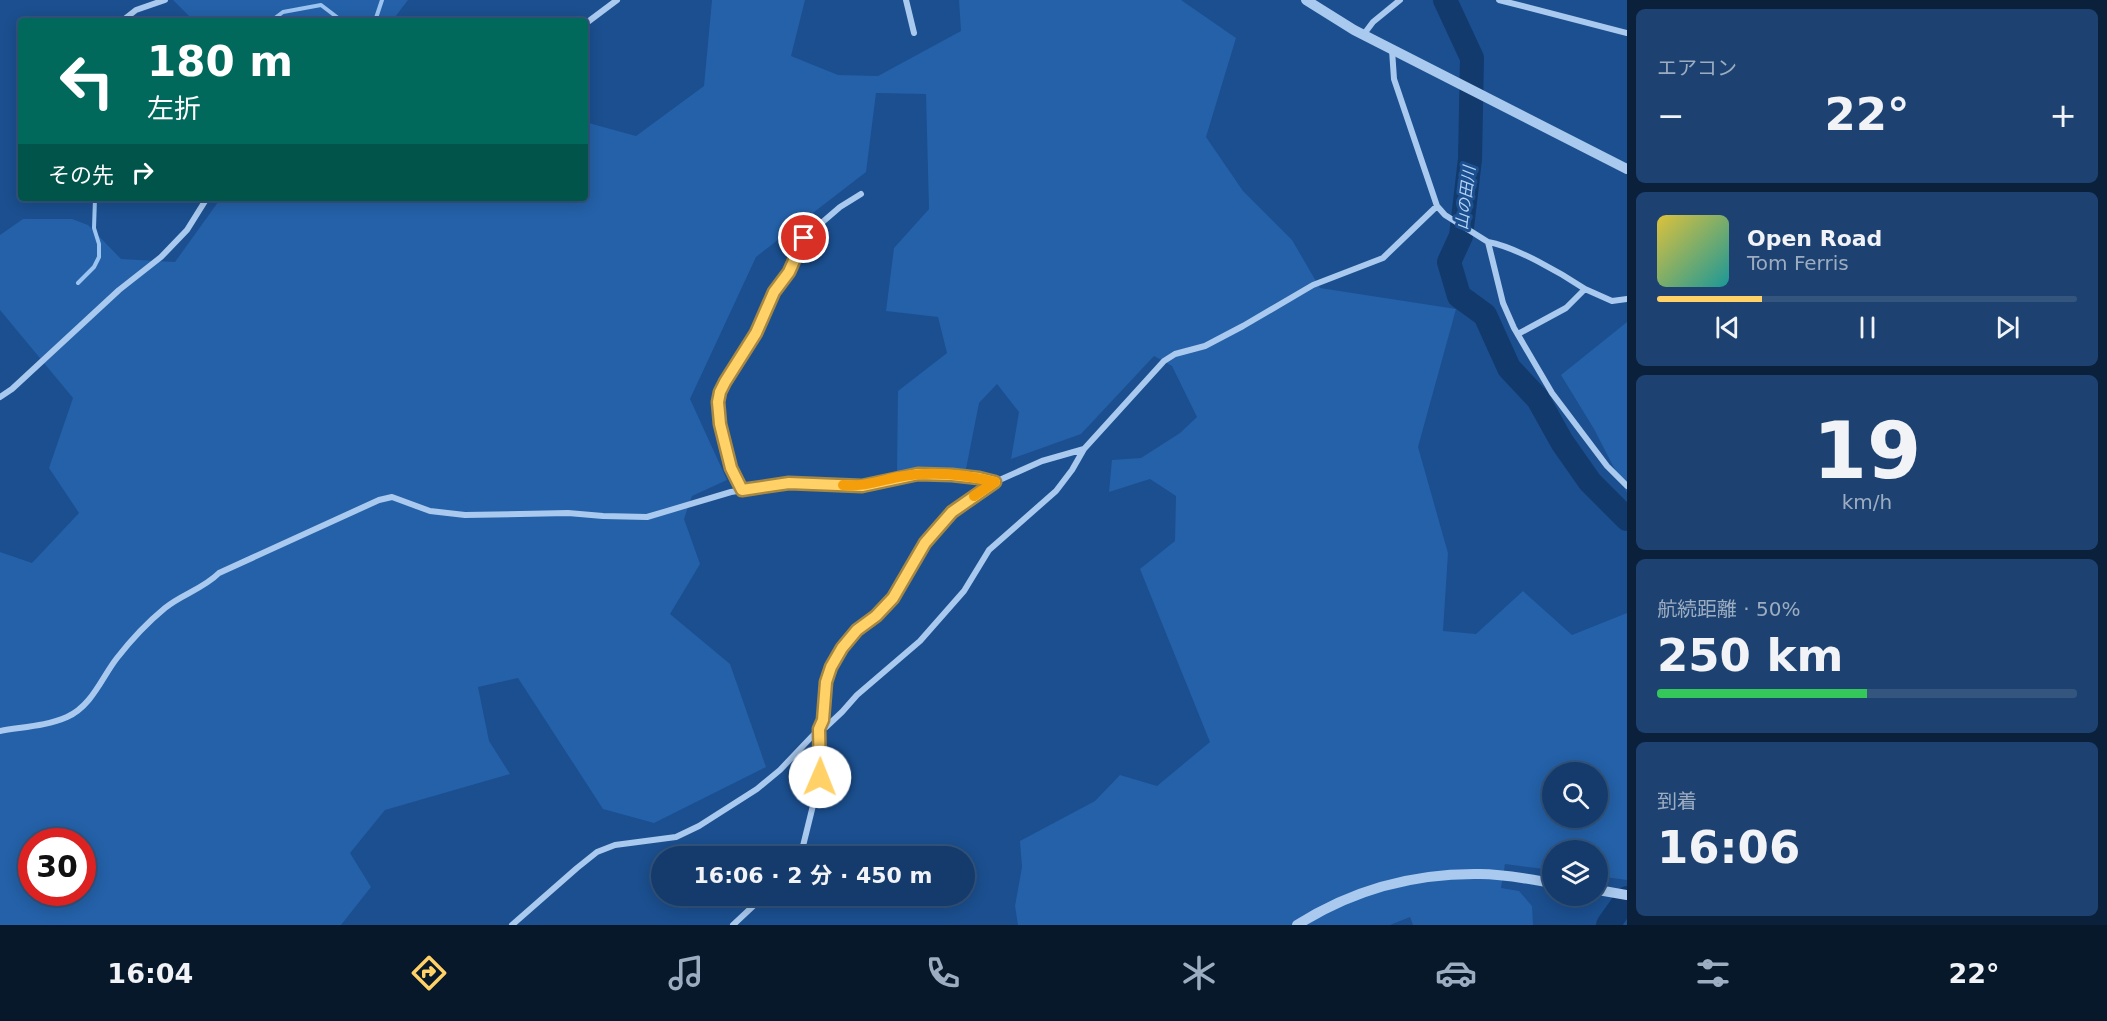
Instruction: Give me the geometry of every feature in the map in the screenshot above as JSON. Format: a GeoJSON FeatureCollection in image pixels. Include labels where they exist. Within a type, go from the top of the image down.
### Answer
{"type":"FeatureCollection","features":[{"type":"Feature","properties":{"kind":"street"},"geometry":{"type":"LineString","coordinates":[[126,18],[136,10],[165,0]]}},
{"type":"Feature","properties":{"kind":"street"},"geometry":{"type":"LineString","coordinates":[[588,22],[617,0]]}},
{"type":"Feature","properties":{"kind":"street"},"geometry":{"type":"LineString","coordinates":[[906,0],[914,33]]}},
{"type":"Feature","properties":{"kind":"street"},"geometry":{"type":"LineString","coordinates":[[1306,0],[1354,30],[1627,169]]}},
{"type":"Feature","properties":{"kind":"street"},"geometry":{"type":"LineString","coordinates":[[1364,34],[1373,22],[1400,0]]}},
{"type":"Feature","properties":{"kind":"street"},"geometry":{"type":"LineString","coordinates":[[1498,0],[1627,33]]}},
{"type":"Feature","properties":{"kind":"street"},"geometry":{"type":"LineString","coordinates":[[1392,50],[1394,79],[1437,206],[1444,215],[1488,242],[1498,244],[1531,259],[1585,289],[1612,301],[1627,299]]}},
{"type":"Feature","properties":{"kind":"street"},"geometry":{"type":"LineString","coordinates":[[742,490],[731,468],[720,424],[718,402],[720,392],[756,333],[774,292],[789,272],[804,238],[840,207],[861,194]]}},
{"type":"Feature","properties":{"kind":"street"},"geometry":{"type":"LineString","coordinates":[[0,397],[12,389],[119,290],[161,257],[187,230],[205,201]]}},
{"type":"Feature","properties":{"kind":"street"},"geometry":{"type":"LineString","coordinates":[[819,729],[826,727],[857,695],[920,641],[964,591],[989,550],[1056,490],[1072,470],[1084,449],[1164,361],[1175,354],[1215,341],[1313,285],[1383,258],[1437,206]]}},
{"type":"Feature","properties":{"kind":"street"},"geometry":{"type":"LineString","coordinates":[[1488,242],[1503,303],[1518,334],[1552,393],[1607,466],[1627,486]]}},
{"type":"Feature","properties":{"kind":"street"},"geometry":{"type":"LineString","coordinates":[[1518,334],[1566,308],[1585,289]]}},
{"type":"Feature","properties":{"kind":"street"},"geometry":{"type":"LineString","coordinates":[[512,925],[597,852],[615,845],[676,837],[699,826],[750,794],[780,770],[819,729],[823,720],[826,682],[831,667],[842,648],[857,630],[876,616],[893,598],[925,543],[952,512],[995,482],[1042,460],[1084,449]]}},
{"type":"Feature","properties":{"kind":"street"},"geometry":{"type":"LineString","coordinates":[[0,731],[44,724],[74,713],[93,694],[119,656],[166,607],[209,583],[219,573],[392,496],[430,511],[465,515],[568,513],[635,518],[647,517],[731,492],[789,483],[862,486],[918,474],[952,475],[995,482]]}},
{"type":"Feature","properties":{"kind":"street"},"geometry":{"type":"LineString","coordinates":[[803,846],[818,784],[821,754],[819,729]]}},
{"type":"Feature","properties":{"kind":"street"},"geometry":{"type":"LineString","coordinates":[[1297,925],[1326,908],[1356,895],[1401,881],[1448,875],[1480,874],[1542,882]]}},
{"type":"Feature","properties":{"kind":"street"},"geometry":{"type":"LineString","coordinates":[[1608,892],[1627,895]]}},
{"type":"Feature","properties":{"kind":"street"},"geometry":{"type":"LineString","coordinates":[[734,925],[754,906]]}},
{"type":"Feature","properties":{"kind":"shaded area"},"geometry":{"type":"Polygon","coordinates":[[[173,0],[408,0],[394,18],[191,18],[173,0]]]}},
{"type":"Feature","properties":{"kind":"shaded area"},"geometry":{"type":"Polygon","coordinates":[[[712,0],[805,0],[791,56],[838,75],[878,76],[961,31],[959,0],[1181,0],[1236,38],[1206,137],[1243,191],[1292,240],[1320,288],[1456,309],[1418,447],[1448,553],[1443,631],[1476,634],[1523,591],[1572,635],[1627,613],[1627,880],[1608,877],[1608,840],[1542,840],[1542,869],[1505,864],[1501,888],[1519,891],[1532,906],[1533,925],[1413,925],[1410,917],[1390,925],[1018,925],[1015,906],[1022,867],[1020,841],[1095,801],[1120,775],[1157,786],[1210,742],[1140,569],[1175,541],[1176,496],[1150,479],[1109,492],[1112,460],[1141,458],[1180,433],[1197,417],[1172,366],[1154,356],[1081,434],[1011,459],[1019,412],[997,384],[979,403],[966,469],[897,471],[898,391],[947,353],[938,317],[886,311],[894,248],[929,209],[926,94],[876,93],[866,172],[756,257],[690,399],[727,480],[692,496],[684,519],[700,564],[670,614],[730,664],[766,767],[654,823],[603,809],[518,678],[478,687],[489,741],[510,774],[385,810],[350,853],[371,887],[341,925],[0,925],[0,552],[32,563],[79,513],[49,468],[73,398],[0,310],[0,235],[23,219],[72,219],[88,225],[121,259],[175,262],[219,201],[588,201],[588,123],[636,136],[704,86],[712,0]]]}},
{"type":"Feature","properties":{"kind":"shaded area"},"geometry":{"type":"Polygon","coordinates":[[[1627,322],[1627,493],[1594,429],[1561,375],[1627,322]]]}},
{"type":"Feature","properties":{"kind":"waterway"},"geometry":{"type":"LineString","coordinates":[[376,18],[382,0]]}},
{"type":"Feature","properties":{"kind":"waterway","name":"山の田川"},"geometry":{"type":"LineString","coordinates":[[1445,0],[1472,58],[1470,159],[1461,236],[1449,262],[1459,296],[1485,315],[1509,368],[1538,399],[1562,442],[1590,482],[1627,519]]}},
{"type":"Feature","properties":{"kind":"waterway"},"geometry":{"type":"LineString","coordinates":[[275,18],[283,12],[321,5],[338,18]]}},
{"type":"Feature","properties":{"kind":"waterway"},"geometry":{"type":"LineString","coordinates":[[78,283],[94,267],[99,257],[99,244],[94,228],[95,201]]}},
{"type":"Feature","properties":{"kind":"waterway","name":"山の田川"},"geometry":{"type":"LineString","coordinates":[[1608,925],[1627,898]]}},
{"type":"Feature","properties":{"kind":"slow traffic"},"geometry":{"type":"LineString","coordinates":[[843,485],[862,486],[918,474],[952,475],[995,482],[974,496]]}},
{"type":"Feature","properties":{"kind":"route"},"geometry":{"type":"LineString","coordinates":[[804,238],[799,254],[774,292],[756,333],[720,392],[718,402],[720,424],[726,453],[742,490],[789,483],[862,486],[918,474],[952,475],[995,482],[952,512],[925,543],[893,598],[876,616],[857,630],[842,648],[831,667],[826,682],[823,720],[819,729],[820,777]]}}]}
